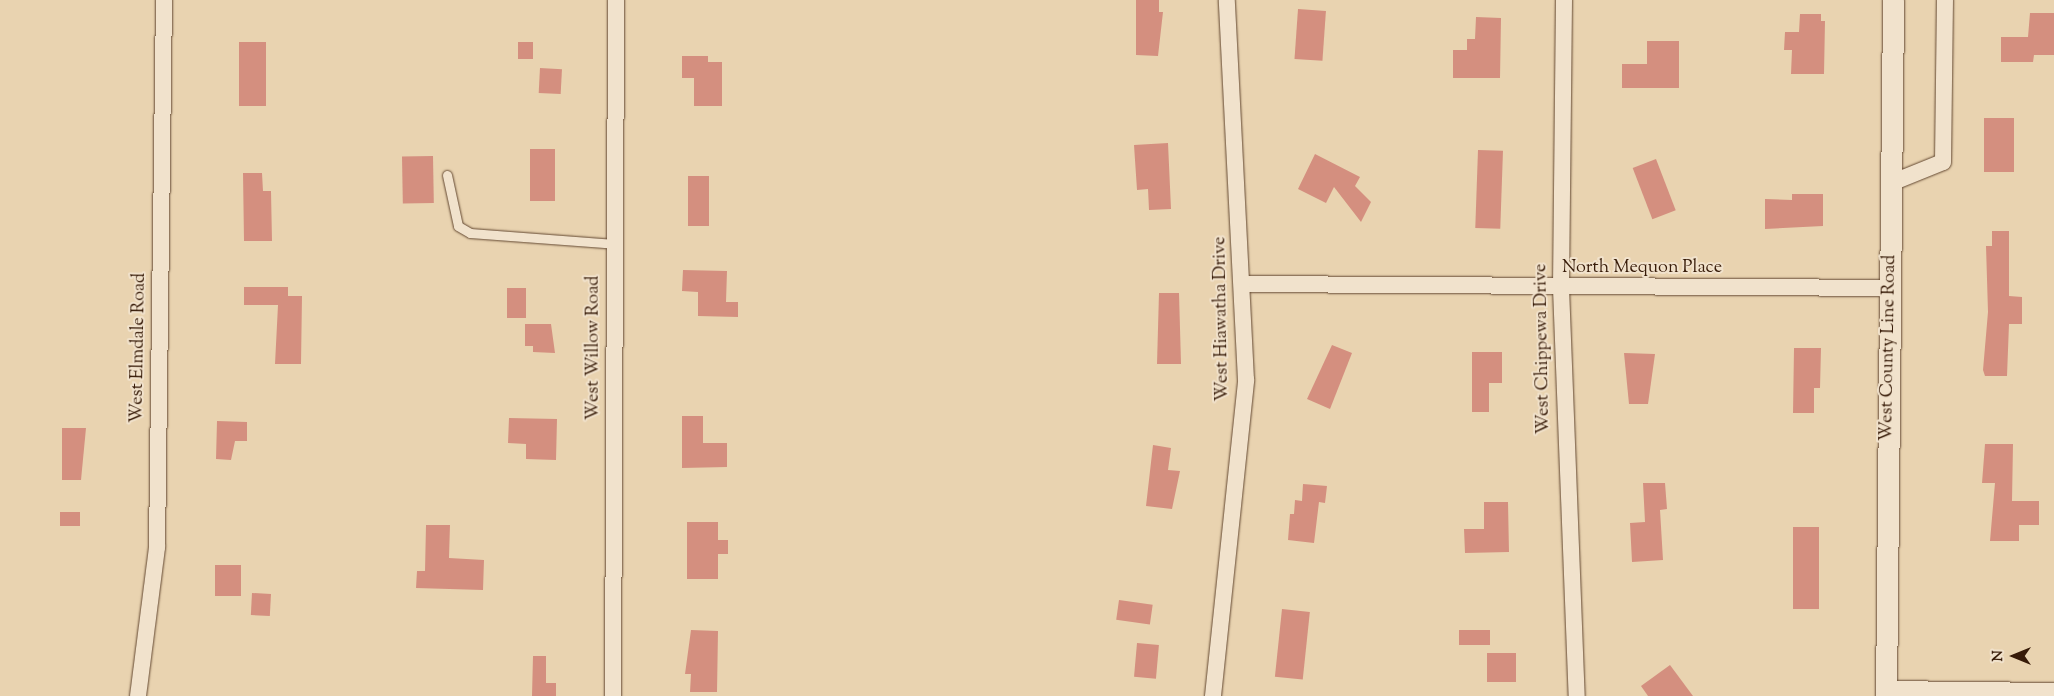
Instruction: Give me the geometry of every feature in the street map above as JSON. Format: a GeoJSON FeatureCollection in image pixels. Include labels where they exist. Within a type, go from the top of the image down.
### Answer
{"type":"FeatureCollection","features":[{"type":"Feature","properties":{"kind":"street","name":"West Elmdale Road"},"geometry":{"type":"LineString","coordinates":[[138,696],[157,547],[164,0]]}},
{"type":"Feature","properties":{"kind":"street","name":"West Willow Road"},"geometry":{"type":"LineString","coordinates":[[613,696],[616,0]]}},
{"type":"Feature","properties":{"kind":"street","name":"West Hiawatha Drive"},"geometry":{"type":"LineString","coordinates":[[1213,696],[1246,380],[1244,284],[1227,0]]}},
{"type":"Feature","properties":{"kind":"street","name":"West Chippewa Drive"},"geometry":{"type":"LineString","coordinates":[[1564,0],[1561,288],[1577,696]]}},
{"type":"Feature","properties":{"kind":"street","name":"West County Line Road"},"geometry":{"type":"LineString","coordinates":[[1886,693],[1893,0]]}},
{"type":"Feature","properties":{"kind":"street"},"geometry":{"type":"LineString","coordinates":[[1891,182],[1943,162],[1945,0]]}},
{"type":"Feature","properties":{"kind":"street","name":"North Mequon Place"},"geometry":{"type":"LineString","coordinates":[[1244,284],[1561,288],[1890,288]]}},
{"type":"Feature","properties":{"kind":"street"},"geometry":{"type":"LineString","coordinates":[[1886,693],[2054,691]]}},
{"type":"Feature","properties":{"kind":"lane"},"geometry":{"type":"LineString","coordinates":[[447,175],[458,226],[470,233],[615,244]]}},
{"type":"Feature","properties":{"kind":"building"},"geometry":{"type":"Polygon","coordinates":[[[1136,0],[1159,0],[1159,12],[1163,12],[1158,56],[1136,55],[1136,0]]]}},
{"type":"Feature","properties":{"kind":"building"},"geometry":{"type":"Polygon","coordinates":[[[1298,9],[1326,11],[1322,61],[1295,59],[1298,9]]]}},
{"type":"Feature","properties":{"kind":"building"},"geometry":{"type":"Polygon","coordinates":[[[2030,13],[2054,13],[2054,55],[2034,55],[2033,62],[2001,62],[2001,37],[2028,37],[2030,13]]]}},
{"type":"Feature","properties":{"kind":"building"},"geometry":{"type":"Polygon","coordinates":[[[1800,14],[1821,14],[1821,21],[1825,21],[1824,74],[1791,74],[1792,50],[1784,50],[1785,32],[1799,32],[1800,14]]]}},
{"type":"Feature","properties":{"kind":"building"},"geometry":{"type":"Polygon","coordinates":[[[1476,17],[1501,18],[1500,78],[1453,78],[1453,50],[1467,50],[1467,39],[1475,39],[1476,17]]]}},
{"type":"Feature","properties":{"kind":"building"},"geometry":{"type":"Polygon","coordinates":[[[1647,41],[1679,41],[1679,88],[1622,88],[1622,64],[1647,64],[1647,41]]]}},
{"type":"Feature","properties":{"kind":"building"},"geometry":{"type":"Polygon","coordinates":[[[239,42],[266,42],[266,106],[239,106],[239,42]]]}},
{"type":"Feature","properties":{"kind":"building"},"geometry":{"type":"Polygon","coordinates":[[[518,42],[533,42],[533,59],[518,59],[518,42]]]}},
{"type":"Feature","properties":{"kind":"building"},"geometry":{"type":"Polygon","coordinates":[[[682,56],[708,56],[708,62],[722,62],[722,106],[694,106],[694,78],[682,78],[682,56]]]}},
{"type":"Feature","properties":{"kind":"building"},"geometry":{"type":"Polygon","coordinates":[[[540,68],[562,69],[561,94],[539,93],[540,68]]]}},
{"type":"Feature","properties":{"kind":"building"},"geometry":{"type":"Polygon","coordinates":[[[1984,118],[2014,118],[2014,172],[1984,172],[1984,118]]]}},
{"type":"Feature","properties":{"kind":"building"},"geometry":{"type":"Polygon","coordinates":[[[1168,143],[1171,209],[1149,210],[1148,189],[1137,190],[1134,145],[1168,143]]]}},
{"type":"Feature","properties":{"kind":"building"},"geometry":{"type":"Polygon","coordinates":[[[530,149],[555,149],[555,201],[530,201],[530,149]]]}},
{"type":"Feature","properties":{"kind":"building"},"geometry":{"type":"Polygon","coordinates":[[[1478,150],[1503,151],[1500,229],[1475,228],[1478,150]]]}},
{"type":"Feature","properties":{"kind":"building"},"geometry":{"type":"Polygon","coordinates":[[[1315,154],[1360,177],[1355,186],[1371,202],[1361,222],[1334,187],[1326,203],[1298,189],[1315,154]]]}},
{"type":"Feature","properties":{"kind":"building"},"geometry":{"type":"Polygon","coordinates":[[[433,156],[434,203],[403,204],[402,157],[433,156]]]}},
{"type":"Feature","properties":{"kind":"building"},"geometry":{"type":"Polygon","coordinates":[[[1656,159],[1676,210],[1652,219],[1633,168],[1656,159]]]}},
{"type":"Feature","properties":{"kind":"building"},"geometry":{"type":"Polygon","coordinates":[[[243,173],[262,173],[263,191],[271,191],[272,241],[244,241],[243,173]]]}},
{"type":"Feature","properties":{"kind":"building"},"geometry":{"type":"Polygon","coordinates":[[[688,176],[709,176],[709,226],[688,226],[688,176]]]}},
{"type":"Feature","properties":{"kind":"building"},"geometry":{"type":"Polygon","coordinates":[[[1792,194],[1823,194],[1823,226],[1765,229],[1765,199],[1792,200],[1792,194]]]}},
{"type":"Feature","properties":{"kind":"building"},"geometry":{"type":"Polygon","coordinates":[[[1992,231],[2009,231],[2009,296],[2022,297],[2022,324],[2009,324],[2007,376],[1985,376],[1983,370],[1988,312],[1986,246],[1992,246],[1992,231]]]}},
{"type":"Feature","properties":{"kind":"building"},"geometry":{"type":"Polygon","coordinates":[[[683,270],[727,271],[726,302],[738,302],[738,317],[698,316],[698,292],[682,291],[683,270]]]}},
{"type":"Feature","properties":{"kind":"building"},"geometry":{"type":"Polygon","coordinates":[[[244,287],[288,287],[288,296],[302,296],[301,364],[275,364],[278,305],[244,305],[244,287]]]}},
{"type":"Feature","properties":{"kind":"building"},"geometry":{"type":"Polygon","coordinates":[[[507,288],[526,288],[526,318],[507,318],[507,288]]]}},
{"type":"Feature","properties":{"kind":"building"},"geometry":{"type":"Polygon","coordinates":[[[1159,293],[1179,293],[1181,364],[1157,364],[1159,293]]]}},
{"type":"Feature","properties":{"kind":"building"},"geometry":{"type":"Polygon","coordinates":[[[525,324],[551,324],[555,353],[533,352],[533,346],[525,346],[525,324]]]}},
{"type":"Feature","properties":{"kind":"building"},"geometry":{"type":"Polygon","coordinates":[[[1332,345],[1352,353],[1330,409],[1307,399],[1332,345]]]}},
{"type":"Feature","properties":{"kind":"building"},"geometry":{"type":"Polygon","coordinates":[[[1794,348],[1821,348],[1820,388],[1814,388],[1814,413],[1793,413],[1794,348]]]}},
{"type":"Feature","properties":{"kind":"building"},"geometry":{"type":"Polygon","coordinates":[[[1472,352],[1502,352],[1502,383],[1489,383],[1489,412],[1472,412],[1472,352]]]}},
{"type":"Feature","properties":{"kind":"building"},"geometry":{"type":"Polygon","coordinates":[[[1624,353],[1655,354],[1648,404],[1629,404],[1624,353]]]}},
{"type":"Feature","properties":{"kind":"building"},"geometry":{"type":"Polygon","coordinates":[[[682,416],[703,416],[703,443],[727,443],[727,467],[682,468],[682,416]]]}},
{"type":"Feature","properties":{"kind":"building"},"geometry":{"type":"Polygon","coordinates":[[[509,418],[557,419],[556,460],[526,459],[526,444],[508,443],[509,418]]]}},
{"type":"Feature","properties":{"kind":"building"},"geometry":{"type":"Polygon","coordinates":[[[217,421],[247,422],[247,441],[235,441],[231,460],[216,459],[217,421]]]}},
{"type":"Feature","properties":{"kind":"building"},"geometry":{"type":"Polygon","coordinates":[[[62,428],[86,428],[81,480],[62,480],[62,428]]]}},
{"type":"Feature","properties":{"kind":"building"},"geometry":{"type":"Polygon","coordinates":[[[1985,444],[2013,444],[2012,501],[2039,501],[2039,525],[2019,525],[2019,541],[1990,541],[1995,483],[1982,483],[1985,444]]]}},
{"type":"Feature","properties":{"kind":"building"},"geometry":{"type":"Polygon","coordinates":[[[1153,445],[1171,448],[1168,470],[1180,471],[1172,509],[1146,506],[1153,445]]]}},
{"type":"Feature","properties":{"kind":"building"},"geometry":{"type":"Polygon","coordinates":[[[1643,483],[1665,483],[1667,509],[1660,510],[1663,560],[1632,562],[1630,523],[1645,522],[1643,483]]]}},
{"type":"Feature","properties":{"kind":"building"},"geometry":{"type":"Polygon","coordinates":[[[1303,484],[1327,486],[1325,503],[1319,502],[1314,543],[1288,540],[1290,514],[1294,514],[1295,500],[1302,501],[1303,484]]]}},
{"type":"Feature","properties":{"kind":"building"},"geometry":{"type":"Polygon","coordinates":[[[1484,502],[1508,502],[1509,552],[1465,553],[1464,529],[1484,529],[1484,502]]]}},
{"type":"Feature","properties":{"kind":"building"},"geometry":{"type":"Polygon","coordinates":[[[60,512],[80,512],[80,526],[60,526],[60,512]]]}},
{"type":"Feature","properties":{"kind":"building"},"geometry":{"type":"Polygon","coordinates":[[[687,522],[718,522],[718,540],[728,540],[728,554],[718,554],[718,579],[687,579],[687,522]]]}},
{"type":"Feature","properties":{"kind":"building"},"geometry":{"type":"Polygon","coordinates":[[[426,525],[450,525],[449,558],[484,560],[483,590],[416,588],[417,571],[425,571],[426,525]]]}},
{"type":"Feature","properties":{"kind":"building"},"geometry":{"type":"Polygon","coordinates":[[[1793,527],[1819,527],[1819,609],[1793,609],[1793,527]]]}},
{"type":"Feature","properties":{"kind":"building"},"geometry":{"type":"Polygon","coordinates":[[[215,565],[241,565],[241,596],[215,596],[215,565]]]}},
{"type":"Feature","properties":{"kind":"building"},"geometry":{"type":"Polygon","coordinates":[[[252,593],[271,594],[270,616],[251,615],[252,593]]]}},
{"type":"Feature","properties":{"kind":"building"},"geometry":{"type":"Polygon","coordinates":[[[1119,600],[1153,605],[1150,625],[1116,620],[1119,600]]]}},
{"type":"Feature","properties":{"kind":"building"},"geometry":{"type":"Polygon","coordinates":[[[1282,609],[1310,612],[1303,680],[1275,677],[1282,609]]]}},
{"type":"Feature","properties":{"kind":"building"},"geometry":{"type":"Polygon","coordinates":[[[691,630],[718,631],[717,692],[690,692],[691,674],[685,674],[691,630]]]}},
{"type":"Feature","properties":{"kind":"building"},"geometry":{"type":"Polygon","coordinates":[[[1459,630],[1490,630],[1490,645],[1459,645],[1459,630]]]}},
{"type":"Feature","properties":{"kind":"building"},"geometry":{"type":"Polygon","coordinates":[[[1137,643],[1159,645],[1156,679],[1134,677],[1137,643]]]}},
{"type":"Feature","properties":{"kind":"building"},"geometry":{"type":"Polygon","coordinates":[[[1487,653],[1516,653],[1516,682],[1487,682],[1487,653]]]}},
{"type":"Feature","properties":{"kind":"building"},"geometry":{"type":"Polygon","coordinates":[[[533,656],[546,656],[546,683],[556,683],[556,696],[532,696],[533,656]]]}},
{"type":"Feature","properties":{"kind":"building"},"geometry":{"type":"Polygon","coordinates":[[[1670,665],[1693,696],[1648,696],[1641,686],[1670,665]]]}}]}
